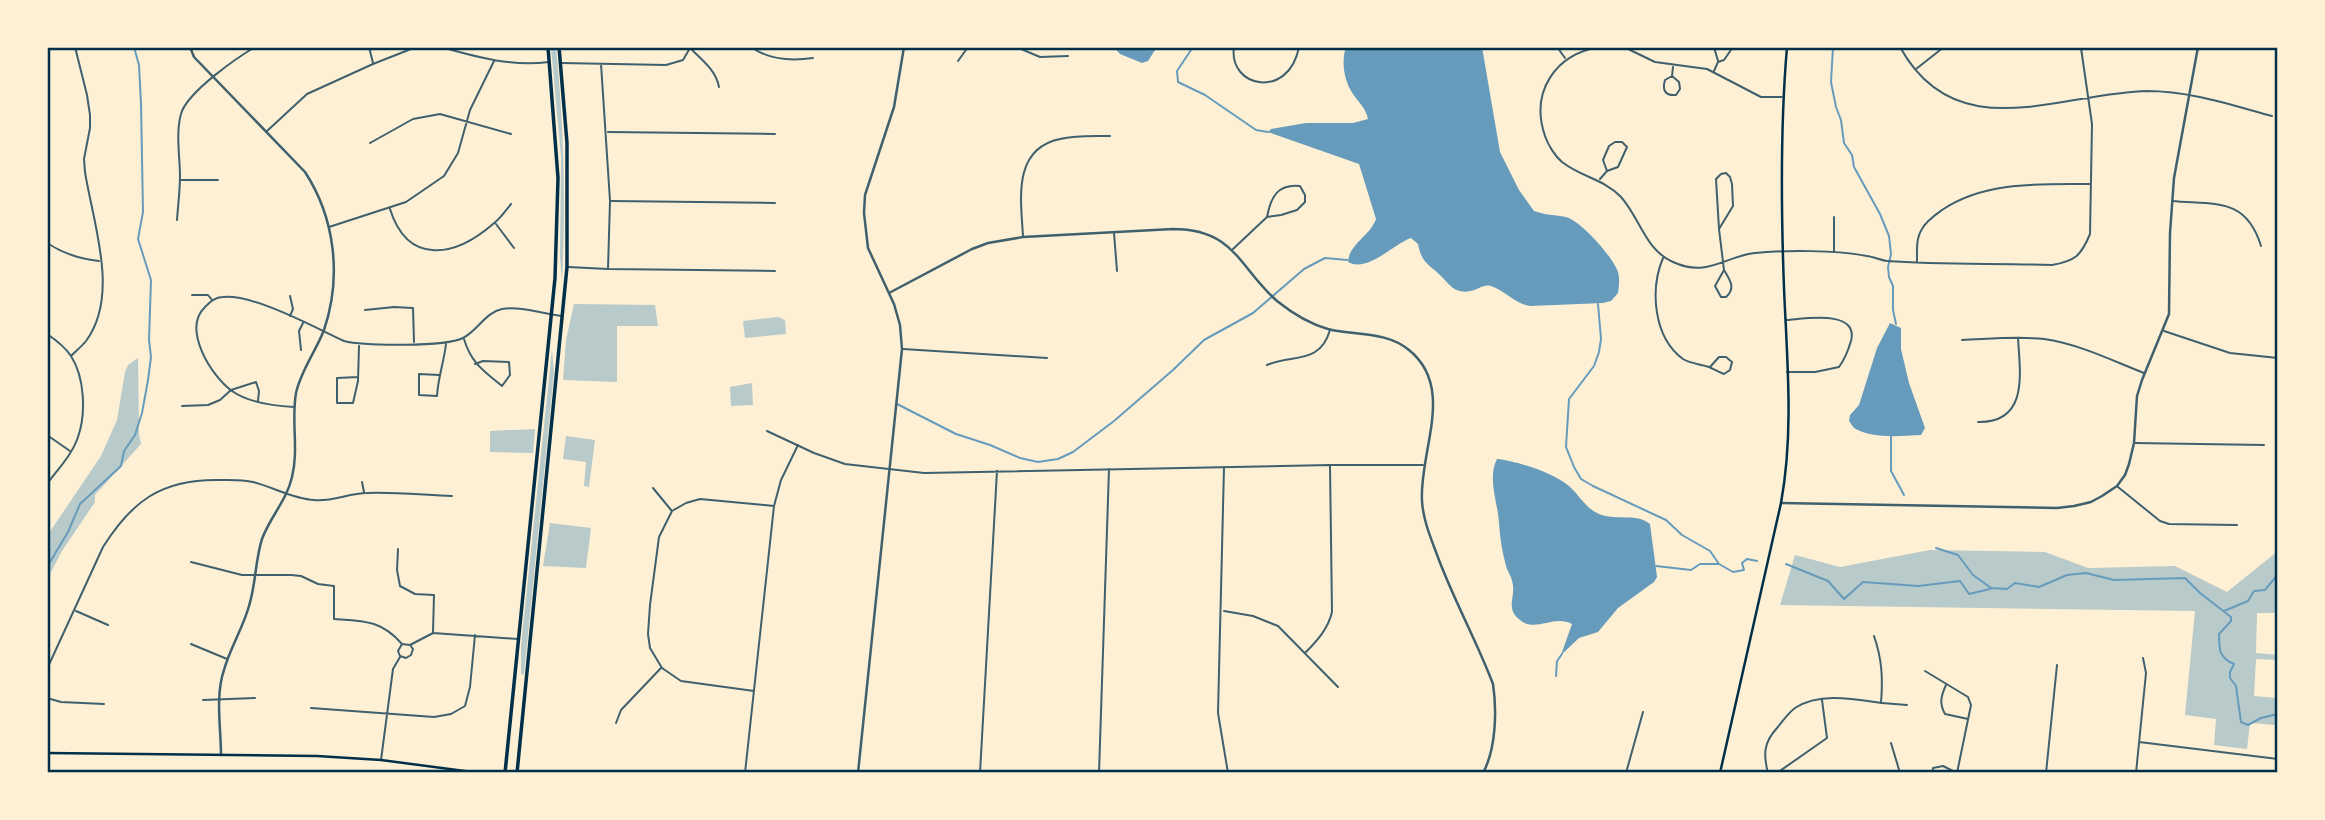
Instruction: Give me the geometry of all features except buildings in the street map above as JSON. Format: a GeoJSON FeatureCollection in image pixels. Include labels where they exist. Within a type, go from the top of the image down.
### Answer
{"type":"FeatureCollection","features":[{"type":"Feature","properties":{"kind":"main road"},"geometry":{"type":"LineString","coordinates":[[505,773],[552,315],[557,240],[558,178],[548,47]]}},
{"type":"Feature","properties":{"kind":"main road"},"geometry":{"type":"LineString","coordinates":[[516,773],[567,267],[568,170],[559,47]]}},
{"type":"Feature","properties":{"kind":"main road"},"geometry":{"type":"LineString","coordinates":[[1720,773],[1782,503],[1789,435],[1781,169],[1787,47]]}},
{"type":"Feature","properties":{"kind":"main road"},"geometry":{"type":"LineString","coordinates":[[47,753],[317,756],[381,760],[480,773]]}},
{"type":"Feature","properties":{"kind":"street"},"geometry":{"type":"LineString","coordinates":[[71,356],[86,342],[95,326],[103,288],[85,172],[84,151],[90,128],[87,95],[75,47]]}},
{"type":"Feature","properties":{"kind":"street"},"geometry":{"type":"LineString","coordinates":[[190,47],[194,57],[305,172],[317,191],[333,246],[329,311],[297,390],[294,465],[287,493],[262,539],[249,609],[220,686],[221,755]]}},
{"type":"Feature","properties":{"kind":"street"},"geometry":{"type":"LineString","coordinates":[[177,220],[180,180],[179,124],[182,111],[188,101],[223,68],[255,47]]}},
{"type":"Feature","properties":{"kind":"street"},"geometry":{"type":"LineString","coordinates":[[369,47],[373,64]]}},
{"type":"Feature","properties":{"kind":"street"},"geometry":{"type":"LineString","coordinates":[[266,132],[307,94],[416,47]]}},
{"type":"Feature","properties":{"kind":"street"},"geometry":{"type":"LineString","coordinates":[[440,47],[494,61],[524,65],[550,62]]}},
{"type":"Feature","properties":{"kind":"street"},"geometry":{"type":"LineString","coordinates":[[751,47],[768,56],[786,59],[813,58]]}},
{"type":"Feature","properties":{"kind":"street"},"geometry":{"type":"LineString","coordinates":[[858,773],[902,349],[900,325],[889,293],[868,248],[865,195],[894,107],[904,47]]}},
{"type":"Feature","properties":{"kind":"street"},"geometry":{"type":"LineString","coordinates":[[958,61],[968,47]]}},
{"type":"Feature","properties":{"kind":"street"},"geometry":{"type":"LineString","coordinates":[[1016,47],[1040,57],[1068,56]]}},
{"type":"Feature","properties":{"kind":"street"},"geometry":{"type":"LineString","coordinates":[[1234,47],[1233,57],[1238,70],[1247,78],[1262,83],[1273,82],[1290,72],[1299,47]]}},
{"type":"Feature","properties":{"kind":"street"},"geometry":{"type":"LineString","coordinates":[[1557,47],[1566,59]]}},
{"type":"Feature","properties":{"kind":"street"},"geometry":{"type":"LineString","coordinates":[[1600,47],[1588,49],[1566,59],[1546,82],[1540,122],[1548,143],[1561,162],[1600,180],[1620,196],[1648,241],[1664,257],[1674,263],[1705,268],[1754,253],[1834,252],[1917,262],[2052,265],[2069,262],[2084,248],[2090,234],[2092,124],[2081,48]]}},
{"type":"Feature","properties":{"kind":"street"},"geometry":{"type":"LineString","coordinates":[[1615,47],[1629,48],[1655,62],[1714,72],[1751,93],[1770,98],[1783,97]]}},
{"type":"Feature","properties":{"kind":"street"},"geometry":{"type":"LineString","coordinates":[[1714,47],[1718,62],[1714,72]]}},
{"type":"Feature","properties":{"kind":"street"},"geometry":{"type":"LineString","coordinates":[[1718,62],[1724,60],[1733,47]]}},
{"type":"Feature","properties":{"kind":"street"},"geometry":{"type":"LineString","coordinates":[[1900,47],[1922,79],[1945,95],[1987,109],[2148,91],[2189,94],[2272,116]]}},
{"type":"Feature","properties":{"kind":"street"},"geometry":{"type":"LineString","coordinates":[[1915,70],[1944,47]]}},
{"type":"Feature","properties":{"kind":"street"},"geometry":{"type":"LineString","coordinates":[[1782,503],[2057,508],[2091,502],[2117,486],[2125,475],[2134,443],[2137,396],[2169,314],[2171,201],[2198,47]]}},
{"type":"Feature","properties":{"kind":"street"},"geometry":{"type":"LineString","coordinates":[[561,63],[676,63],[683,60],[690,48],[711,69],[719,87]]}},
{"type":"Feature","properties":{"kind":"street"},"geometry":{"type":"LineString","coordinates":[[329,227],[406,202],[444,176],[458,153],[466,122],[494,61]]}},
{"type":"Feature","properties":{"kind":"street"},"geometry":{"type":"LineString","coordinates":[[601,64],[610,201],[608,270]]}},
{"type":"Feature","properties":{"kind":"street"},"geometry":{"type":"LineString","coordinates":[[1672,75],[1679,82],[1680,89],[1676,95],[1670,96],[1663,87],[1665,80],[1672,75],[1673,66]]}},
{"type":"Feature","properties":{"kind":"street"},"geometry":{"type":"LineString","coordinates":[[370,142],[414,119],[440,114],[511,134]]}},
{"type":"Feature","properties":{"kind":"street"},"geometry":{"type":"LineString","coordinates":[[607,132],[775,135]]}},
{"type":"Feature","properties":{"kind":"street"},"geometry":{"type":"LineString","coordinates":[[1023,237],[1021,177],[1032,155],[1059,139],[1110,136]]}},
{"type":"Feature","properties":{"kind":"street"},"geometry":{"type":"LineString","coordinates":[[1600,180],[1607,171],[1618,167],[1627,147],[1622,142],[1609,146],[1603,160],[1607,171]]}},
{"type":"Feature","properties":{"kind":"street"},"geometry":{"type":"LineString","coordinates":[[1719,229],[1733,206],[1732,184],[1726,173],[1716,179],[1719,229],[1723,264],[1732,287],[1731,293],[1726,298],[1721,298],[1715,286],[1724,270]]}},
{"type":"Feature","properties":{"kind":"street"},"geometry":{"type":"LineString","coordinates":[[180,180],[218,180]]}},
{"type":"Feature","properties":{"kind":"street"},"geometry":{"type":"LineString","coordinates":[[1917,262],[1918,238],[1922,227],[1959,199],[1971,194],[2018,186],[2091,184]]}},
{"type":"Feature","properties":{"kind":"street"},"geometry":{"type":"LineString","coordinates":[[1233,249],[1267,217],[1273,198],[1279,190],[1289,185],[1300,187],[1305,195],[1305,202],[1297,210],[1267,217]]}},
{"type":"Feature","properties":{"kind":"street"},"geometry":{"type":"LineString","coordinates":[[610,201],[775,203]]}},
{"type":"Feature","properties":{"kind":"street"},"geometry":{"type":"LineString","coordinates":[[2171,201],[2234,207],[2250,222],[2261,246]]}},
{"type":"Feature","properties":{"kind":"street"},"geometry":{"type":"LineString","coordinates":[[389,208],[400,233],[411,244],[425,249],[459,247],[495,223],[511,204]]}},
{"type":"Feature","properties":{"kind":"street"},"geometry":{"type":"LineString","coordinates":[[1834,217],[1834,252]]}},
{"type":"Feature","properties":{"kind":"street"},"geometry":{"type":"LineString","coordinates":[[495,223],[514,248]]}},
{"type":"Feature","properties":{"kind":"street"},"geometry":{"type":"LineString","coordinates":[[889,293],[988,243],[1023,237],[1189,230],[1215,238],[1233,249],[1278,301],[1314,324],[1392,339],[1409,349],[1425,368],[1433,390],[1434,408],[1424,465],[1422,505],[1428,532],[1493,684],[1491,751],[1483,773]]}},
{"type":"Feature","properties":{"kind":"street"},"geometry":{"type":"LineString","coordinates":[[1114,232],[1116,271]]}},
{"type":"Feature","properties":{"kind":"street"},"geometry":{"type":"LineString","coordinates":[[47,243],[66,255],[82,260],[100,261]]}},
{"type":"Feature","properties":{"kind":"street"},"geometry":{"type":"LineString","coordinates":[[1664,257],[1656,274],[1655,297],[1667,339],[1685,360],[1724,374],[1730,370],[1732,362],[1727,357],[1719,357],[1710,367]]}},
{"type":"Feature","properties":{"kind":"street"},"geometry":{"type":"LineString","coordinates":[[567,267],[608,270],[775,271]]}},
{"type":"Feature","properties":{"kind":"street"},"geometry":{"type":"LineString","coordinates":[[192,295],[208,295],[212,300]]}},
{"type":"Feature","properties":{"kind":"street"},"geometry":{"type":"LineString","coordinates":[[289,317],[293,309],[290,296]]}},
{"type":"Feature","properties":{"kind":"street"},"geometry":{"type":"LineString","coordinates":[[295,407],[257,402],[231,390],[208,362],[196,336],[198,317],[212,300],[223,297],[247,299],[359,345],[446,343],[464,338],[499,310],[516,308],[563,317]]}},
{"type":"Feature","properties":{"kind":"street"},"geometry":{"type":"LineString","coordinates":[[365,310],[413,308],[414,344]]}},
{"type":"Feature","properties":{"kind":"street"},"geometry":{"type":"LineString","coordinates":[[1786,320],[1838,319],[1850,327],[1852,337],[1845,360],[1839,367],[1823,371],[1787,372]]}},
{"type":"Feature","properties":{"kind":"street"},"geometry":{"type":"LineString","coordinates":[[301,350],[299,331],[303,323]]}},
{"type":"Feature","properties":{"kind":"street"},"geometry":{"type":"LineString","coordinates":[[1267,365],[1316,353],[1330,329]]}},
{"type":"Feature","properties":{"kind":"street"},"geometry":{"type":"LineString","coordinates":[[2163,331],[2230,353],[2278,358]]}},
{"type":"Feature","properties":{"kind":"street"},"geometry":{"type":"LineString","coordinates":[[47,334],[71,356],[81,385],[83,403],[81,422],[71,451],[47,484]]}},
{"type":"Feature","properties":{"kind":"street"},"geometry":{"type":"LineString","coordinates":[[464,338],[468,355],[475,364],[502,386],[510,375],[509,362],[483,361],[475,364]]}},
{"type":"Feature","properties":{"kind":"street"},"geometry":{"type":"LineString","coordinates":[[1978,422],[1996,421],[2012,408],[2020,388],[2018,338]]}},
{"type":"Feature","properties":{"kind":"street"},"geometry":{"type":"LineString","coordinates":[[1962,340],[2045,339],[2076,346],[2145,373]]}},
{"type":"Feature","properties":{"kind":"street"},"geometry":{"type":"LineString","coordinates":[[439,375],[419,374],[419,395],[437,396],[446,343]]}},
{"type":"Feature","properties":{"kind":"street"},"geometry":{"type":"LineString","coordinates":[[358,377],[337,378],[337,403],[353,403],[358,377],[359,345]]}},
{"type":"Feature","properties":{"kind":"street"},"geometry":{"type":"LineString","coordinates":[[902,349],[1047,358]]}},
{"type":"Feature","properties":{"kind":"street"},"geometry":{"type":"LineString","coordinates":[[182,407],[208,405],[220,400],[231,390],[256,382],[260,391],[257,402]]}},
{"type":"Feature","properties":{"kind":"street"},"geometry":{"type":"LineString","coordinates":[[767,431],[845,464],[924,473],[1424,465]]}},
{"type":"Feature","properties":{"kind":"street"},"geometry":{"type":"LineString","coordinates":[[47,435],[71,451]]}},
{"type":"Feature","properties":{"kind":"street"},"geometry":{"type":"LineString","coordinates":[[2134,443],[2264,445]]}},
{"type":"Feature","properties":{"kind":"street"},"geometry":{"type":"LineString","coordinates":[[745,773],[774,506],[781,480],[798,445]]}},
{"type":"Feature","properties":{"kind":"street"},"geometry":{"type":"LineString","coordinates":[[1305,653],[1324,632],[1332,612],[1330,465]]}},
{"type":"Feature","properties":{"kind":"street"},"geometry":{"type":"LineString","coordinates":[[1224,467],[1218,713],[1228,773]]}},
{"type":"Feature","properties":{"kind":"street"},"geometry":{"type":"LineString","coordinates":[[1100,773],[1109,469]]}},
{"type":"Feature","properties":{"kind":"street"},"geometry":{"type":"LineString","coordinates":[[980,773],[997,471]]}},
{"type":"Feature","properties":{"kind":"street"},"geometry":{"type":"LineString","coordinates":[[47,669],[103,547],[122,520],[139,504],[170,485],[199,480],[248,481],[309,500],[324,501],[364,493],[452,496]]}},
{"type":"Feature","properties":{"kind":"street"},"geometry":{"type":"LineString","coordinates":[[362,482],[364,493]]}},
{"type":"Feature","properties":{"kind":"street"},"geometry":{"type":"LineString","coordinates":[[2117,486],[2160,521],[2169,524],[2237,525]]}},
{"type":"Feature","properties":{"kind":"street"},"geometry":{"type":"LineString","coordinates":[[653,488],[672,511]]}},
{"type":"Feature","properties":{"kind":"street"},"geometry":{"type":"LineString","coordinates":[[754,691],[682,681],[662,668],[650,648],[648,634],[659,537],[672,511],[700,499],[774,506]]}},
{"type":"Feature","properties":{"kind":"street"},"geometry":{"type":"LineString","coordinates":[[398,549],[397,570],[400,586],[415,594],[434,595],[433,633]]}},
{"type":"Feature","properties":{"kind":"street"},"geometry":{"type":"LineString","coordinates":[[191,562],[226,572],[254,576],[301,576],[318,584],[334,586],[334,620],[377,624],[388,630],[402,644],[410,645],[433,633],[519,639]]}},
{"type":"Feature","properties":{"kind":"street"},"geometry":{"type":"LineString","coordinates":[[75,610],[108,625]]}},
{"type":"Feature","properties":{"kind":"street"},"geometry":{"type":"LineString","coordinates":[[1222,610],[1253,616],[1278,626],[1338,687]]}},
{"type":"Feature","properties":{"kind":"street"},"geometry":{"type":"LineString","coordinates":[[312,708],[378,711],[387,714],[451,714],[465,706],[470,687],[475,635]]}},
{"type":"Feature","properties":{"kind":"street"},"geometry":{"type":"LineString","coordinates":[[1874,636],[1883,675],[1881,703]]}},
{"type":"Feature","properties":{"kind":"street"},"geometry":{"type":"LineString","coordinates":[[191,644],[228,660]]}},
{"type":"Feature","properties":{"kind":"street"},"geometry":{"type":"LineString","coordinates":[[381,760],[393,670],[402,644]]}},
{"type":"Feature","properties":{"kind":"street"},"geometry":{"type":"LineString","coordinates":[[400,656],[406,658],[411,655],[410,645]]}},
{"type":"Feature","properties":{"kind":"street"},"geometry":{"type":"LineString","coordinates":[[2136,773],[2146,674],[2143,658]]}},
{"type":"Feature","properties":{"kind":"street"},"geometry":{"type":"LineString","coordinates":[[2046,773],[2057,664]]}},
{"type":"Feature","properties":{"kind":"street"},"geometry":{"type":"LineString","coordinates":[[616,723],[621,710],[662,668]]}},
{"type":"Feature","properties":{"kind":"street"},"geometry":{"type":"LineString","coordinates":[[1925,671],[1968,697],[1971,705],[1957,773],[1942,766],[1933,768],[1932,773]]}},
{"type":"Feature","properties":{"kind":"street"},"geometry":{"type":"LineString","coordinates":[[1947,684],[1940,706],[1945,713],[1969,719]]}},
{"type":"Feature","properties":{"kind":"street"},"geometry":{"type":"LineString","coordinates":[[47,698],[61,702],[104,704]]}},
{"type":"Feature","properties":{"kind":"street"},"geometry":{"type":"LineString","coordinates":[[203,700],[255,698]]}},
{"type":"Feature","properties":{"kind":"street"},"geometry":{"type":"LineString","coordinates":[[1768,773],[1764,754],[1769,737],[1794,709],[1806,702],[1841,698],[1908,705]]}},
{"type":"Feature","properties":{"kind":"street"},"geometry":{"type":"LineString","coordinates":[[1777,773],[1827,738],[1822,699]]}},
{"type":"Feature","properties":{"kind":"street"},"geometry":{"type":"LineString","coordinates":[[1626,773],[1643,712]]}},
{"type":"Feature","properties":{"kind":"street"},"geometry":{"type":"LineString","coordinates":[[2140,742],[2278,759]]}},
{"type":"Feature","properties":{"kind":"street"},"geometry":{"type":"LineString","coordinates":[[1891,743],[1900,773]]}},
{"type":"Feature","properties":{"kind":"shaded area"},"geometry":{"type":"Polygon","coordinates":[[[551,47],[556,47],[561,107],[564,194],[562,283],[561,157],[551,47]]]}},
{"type":"Feature","properties":{"kind":"shaded area"},"geometry":{"type":"Polygon","coordinates":[[[574,304],[655,305],[658,326],[617,326],[617,382],[563,380],[566,340],[574,304]]]}},
{"type":"Feature","properties":{"kind":"shaded area"},"geometry":{"type":"Polygon","coordinates":[[[778,317],[785,320],[786,334],[745,338],[743,321],[778,317]]]}},
{"type":"Feature","properties":{"kind":"shaded area"},"geometry":{"type":"Polygon","coordinates":[[[552,349],[554,373],[524,675],[521,674],[521,646],[552,349]]]}},
{"type":"Feature","properties":{"kind":"shaded area"},"geometry":{"type":"Polygon","coordinates":[[[138,358],[141,444],[95,495],[95,502],[62,551],[47,580],[47,536],[101,456],[117,420],[125,372],[128,365],[138,358]]]}},
{"type":"Feature","properties":{"kind":"shaded area"},"geometry":{"type":"Polygon","coordinates":[[[752,383],[753,405],[731,406],[730,387],[752,383]]]}},
{"type":"Feature","properties":{"kind":"shaded area"},"geometry":{"type":"Polygon","coordinates":[[[535,429],[533,453],[490,452],[490,431],[535,429]]]}},
{"type":"Feature","properties":{"kind":"shaded area"},"geometry":{"type":"Polygon","coordinates":[[[566,436],[595,440],[589,487],[584,486],[586,462],[563,459],[566,436]]]}},
{"type":"Feature","properties":{"kind":"shaded area"},"geometry":{"type":"Polygon","coordinates":[[[550,523],[591,528],[586,568],[543,566],[550,523]]]}},
{"type":"Feature","properties":{"kind":"shaded area"},"geometry":{"type":"Polygon","coordinates":[[[1930,550],[2045,552],[2088,568],[2175,566],[2227,592],[2278,551],[2278,607],[2275,613],[2257,613],[2256,653],[2278,655],[2278,660],[2256,659],[2254,696],[2278,698],[2275,725],[2250,723],[2247,749],[2214,745],[2216,719],[2185,715],[2195,611],[1780,605],[1795,555],[1840,567],[1930,550]]]}},
{"type":"Feature","properties":{"kind":"water"},"geometry":{"type":"Polygon","coordinates":[[[1114,47],[1157,47],[1148,61],[1142,63],[1120,54],[1114,47]]]}},
{"type":"Feature","properties":{"kind":"water"},"geometry":{"type":"Polygon","coordinates":[[[1346,47],[1482,47],[1500,152],[1519,190],[1534,211],[1572,220],[1588,232],[1603,249],[1619,275],[1618,293],[1611,301],[1530,306],[1491,286],[1465,292],[1458,290],[1427,264],[1418,244],[1411,238],[1372,261],[1364,264],[1348,262],[1352,250],[1376,219],[1359,164],[1268,132],[1271,129],[1306,123],[1353,123],[1368,119],[1346,77],[1346,47]]]}},
{"type":"Feature","properties":{"kind":"water"},"geometry":{"type":"Polygon","coordinates":[[[1890,323],[1901,328],[1901,349],[1909,383],[1925,428],[1921,435],[1869,434],[1854,428],[1849,421],[1850,415],[1859,405],[1877,348],[1890,323]]]}},
{"type":"Feature","properties":{"kind":"water"},"geometry":{"type":"Polygon","coordinates":[[[1497,459],[1545,472],[1569,486],[1593,510],[1604,516],[1638,518],[1650,524],[1657,577],[1654,582],[1618,608],[1598,632],[1579,638],[1561,655],[1572,624],[1558,621],[1532,625],[1520,620],[1513,611],[1513,586],[1502,550],[1493,482],[1497,459]]]}},
{"type":"Feature","properties":{"kind":"waterway"},"geometry":{"type":"LineString","coordinates":[[47,567],[68,532],[80,504],[121,466],[124,451],[135,435],[142,413],[148,380],[151,357],[151,280],[138,239],[143,212],[141,104],[139,65],[134,47]]}},
{"type":"Feature","properties":{"kind":"waterway"},"geometry":{"type":"LineString","coordinates":[[1193,47],[1177,71],[1178,82],[1205,95],[1256,130],[1268,132]]}},
{"type":"Feature","properties":{"kind":"waterway"},"geometry":{"type":"LineString","coordinates":[[1833,47],[1831,82],[1844,143],[1889,236],[1891,254],[1888,267],[1893,286],[1896,324]]}},
{"type":"Feature","properties":{"kind":"waterway"},"geometry":{"type":"LineString","coordinates":[[897,404],[956,434],[1020,458],[1038,462],[1058,459],[1073,452],[1114,421],[1204,340],[1253,313],[1304,269],[1325,258],[1347,260]]}},
{"type":"Feature","properties":{"kind":"waterway"},"geometry":{"type":"LineString","coordinates":[[1598,304],[1601,339],[1599,352],[1594,366],[1569,399],[1566,447],[1581,479],[1666,520],[1682,535],[1710,551],[1719,564],[1733,572],[1744,570],[1742,563],[1747,559],[1757,561]]}},
{"type":"Feature","properties":{"kind":"waterway"},"geometry":{"type":"LineString","coordinates":[[1891,436],[1891,471],[1904,495]]}},
{"type":"Feature","properties":{"kind":"waterway"},"geometry":{"type":"LineString","coordinates":[[1936,548],[1958,555],[1973,575],[1991,588],[2007,589],[2015,583],[2039,587],[2067,575],[2086,573],[2114,580],[2185,578],[2231,617],[2231,621],[2219,634],[2219,644],[2223,656],[2234,664],[2230,678],[2236,686],[2241,722],[2248,725],[2278,714]]}},
{"type":"Feature","properties":{"kind":"waterway"},"geometry":{"type":"LineString","coordinates":[[1656,566],[1691,570],[1700,564],[1718,564]]}},
{"type":"Feature","properties":{"kind":"waterway"},"geometry":{"type":"LineString","coordinates":[[1786,564],[1828,581],[1844,599],[1863,582],[1918,586],[1960,581],[1969,594],[1990,589]]}},
{"type":"Feature","properties":{"kind":"waterway"},"geometry":{"type":"LineString","coordinates":[[2224,611],[2248,601],[2254,591],[2265,590],[2278,574]]}},
{"type":"Feature","properties":{"kind":"waterway"},"geometry":{"type":"LineString","coordinates":[[1556,676],[1557,661],[1562,654]]}}]}
